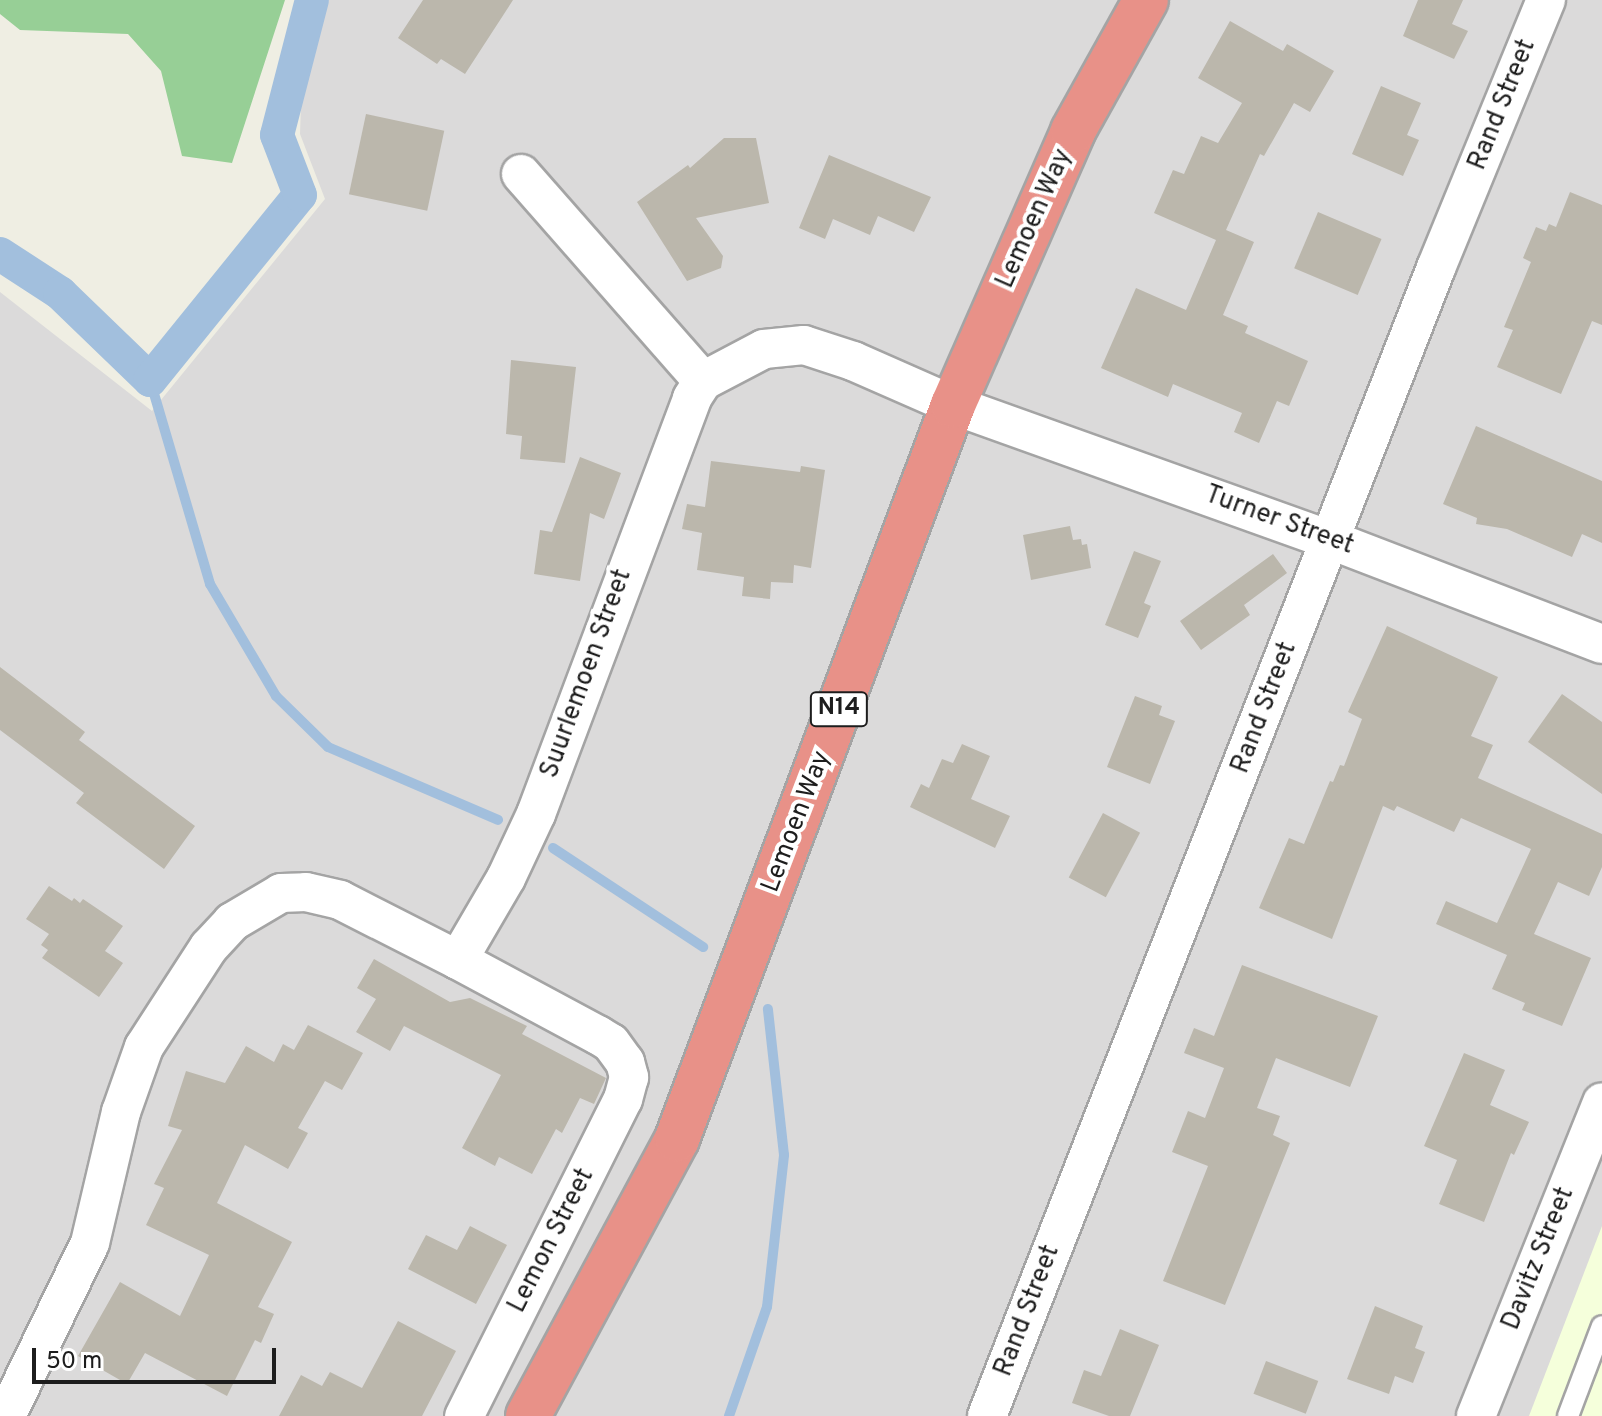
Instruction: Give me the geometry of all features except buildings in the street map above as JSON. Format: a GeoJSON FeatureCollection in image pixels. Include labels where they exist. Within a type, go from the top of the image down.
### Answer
{"type":"FeatureCollection","features":[{"type":"Feature","properties":{"kind":"highway","name":"Lemoen Way"},"geometry":{"type":"LineString","coordinates":[[528,1416],[677,1139],[953,405],[1073,131],[1146,0]]}},
{"type":"Feature","properties":{"kind":"street","name":"Rand Street"},"geometry":{"type":"LineString","coordinates":[[987,1416],[1436,268],[1546,0]]}},
{"type":"Feature","properties":{"kind":"street"},"geometry":{"type":"LineString","coordinates":[[521,174],[703,381],[764,349],[804,345],[853,361],[953,405]]}},
{"type":"Feature","properties":{"kind":"street","name":"Suurlemoen Street"},"geometry":{"type":"LineString","coordinates":[[458,960],[506,878],[536,814],[682,419],[703,381]]}},
{"type":"Feature","properties":{"kind":"street","name":"Turner Street"},"geometry":{"type":"LineString","coordinates":[[953,405],[1331,540],[1602,644]]}},
{"type":"Feature","properties":{"kind":"street"},"geometry":{"type":"LineString","coordinates":[[6,1416],[90,1243],[121,1112],[144,1047],[209,947],[232,922],[281,893],[306,892],[340,900],[458,960]]}},
{"type":"Feature","properties":{"kind":"street","name":"Lemon Street"},"geometry":{"type":"LineString","coordinates":[[458,960],[611,1043],[625,1062],[629,1077],[623,1099],[464,1416]]}},
{"type":"Feature","properties":{"kind":"street","name":"Davitz Street"},"geometry":{"type":"LineString","coordinates":[[1476,1416],[1602,1102]]}},
{"type":"Feature","properties":{"kind":"lane"},"geometry":{"type":"LineString","coordinates":[[1568,1416],[1602,1326]]}},
{"type":"Feature","properties":{"kind":"shaded area"},"geometry":{"type":"Polygon","coordinates":[[[317,0],[1602,0],[1602,1416],[0,1416],[0,292],[152,411],[325,199],[300,134],[303,44],[317,0]]]}},
{"type":"Feature","properties":{"kind":"shaded area"},"geometry":{"type":"Polygon","coordinates":[[[1602,1226],[1602,1416],[1529,1416],[1602,1226]]]}},
{"type":"Feature","properties":{"kind":"green space"},"geometry":{"type":"Polygon","coordinates":[[[0,0],[285,0],[232,163],[182,156],[161,71],[128,34],[20,30],[0,14],[0,0]]]}},
{"type":"Feature","properties":{"kind":"waterway"},"geometry":{"type":"LineString","coordinates":[[0,254],[60,293],[150,380],[300,195],[277,135],[312,0]]}},
{"type":"Feature","properties":{"kind":"waterway"},"geometry":{"type":"LineString","coordinates":[[150,380],[210,584],[276,696],[328,747],[498,820]]}},
{"type":"Feature","properties":{"kind":"waterway"},"geometry":{"type":"LineString","coordinates":[[553,848],[703,947]]}},
{"type":"Feature","properties":{"kind":"waterway"},"geometry":{"type":"LineString","coordinates":[[729,1416],[767,1307],[784,1155],[768,1009]]}}]}
